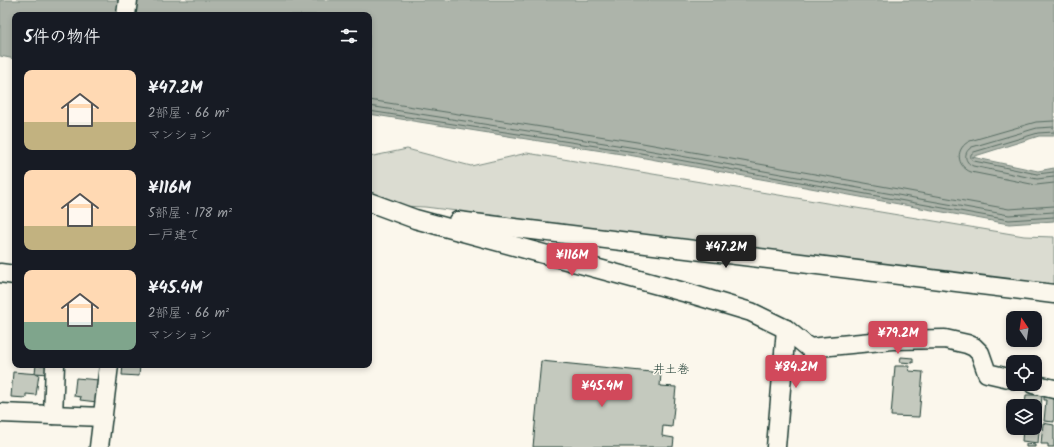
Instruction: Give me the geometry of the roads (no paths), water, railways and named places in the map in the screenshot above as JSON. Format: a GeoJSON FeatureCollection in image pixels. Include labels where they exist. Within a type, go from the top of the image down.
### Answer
{"type":"FeatureCollection","features":[{"type":"Feature","properties":{"kind":"street"},"geometry":{"type":"LineString","coordinates":[[126,12],[128,0]]}},
{"type":"Feature","properties":{"kind":"street"},"geometry":{"type":"LineString","coordinates":[[372,203],[422,221],[691,294],[751,312],[786,329],[809,348],[892,340],[945,339],[974,347],[980,354],[987,374],[1006,378]]}},
{"type":"Feature","properties":{"kind":"street"},"geometry":{"type":"LineString","coordinates":[[402,214],[1054,294]]}},
{"type":"Feature","properties":{"kind":"street"},"geometry":{"type":"LineString","coordinates":[[0,273],[12,275]]}},
{"type":"Feature","properties":{"kind":"street"},"geometry":{"type":"LineString","coordinates":[[776,447],[786,329]]}},
{"type":"Feature","properties":{"kind":"street"},"geometry":{"type":"LineString","coordinates":[[53,415],[55,368]]}},
{"type":"Feature","properties":{"kind":"street"},"geometry":{"type":"LineString","coordinates":[[99,447],[109,368]]}},
{"type":"Feature","properties":{"kind":"street"},"geometry":{"type":"LineString","coordinates":[[1042,386],[1054,389]]}},
{"type":"Feature","properties":{"kind":"street"},"geometry":{"type":"LineString","coordinates":[[0,413],[103,417]]}},
{"type":"Feature","properties":{"kind":"water"},"geometry":{"type":"Polygon","coordinates":[[[0,0],[1054,0],[1054,136],[1039,136],[972,157],[1038,171],[1054,168],[1054,221],[1009,224],[634,156],[372,114],[372,12],[12,12],[12,58],[0,56],[0,0]]]}},
{"type":"Feature","properties":{"kind":"district","name":"井土巻"},"geometry":{"type":"Point","coordinates":[671,369]}}]}
